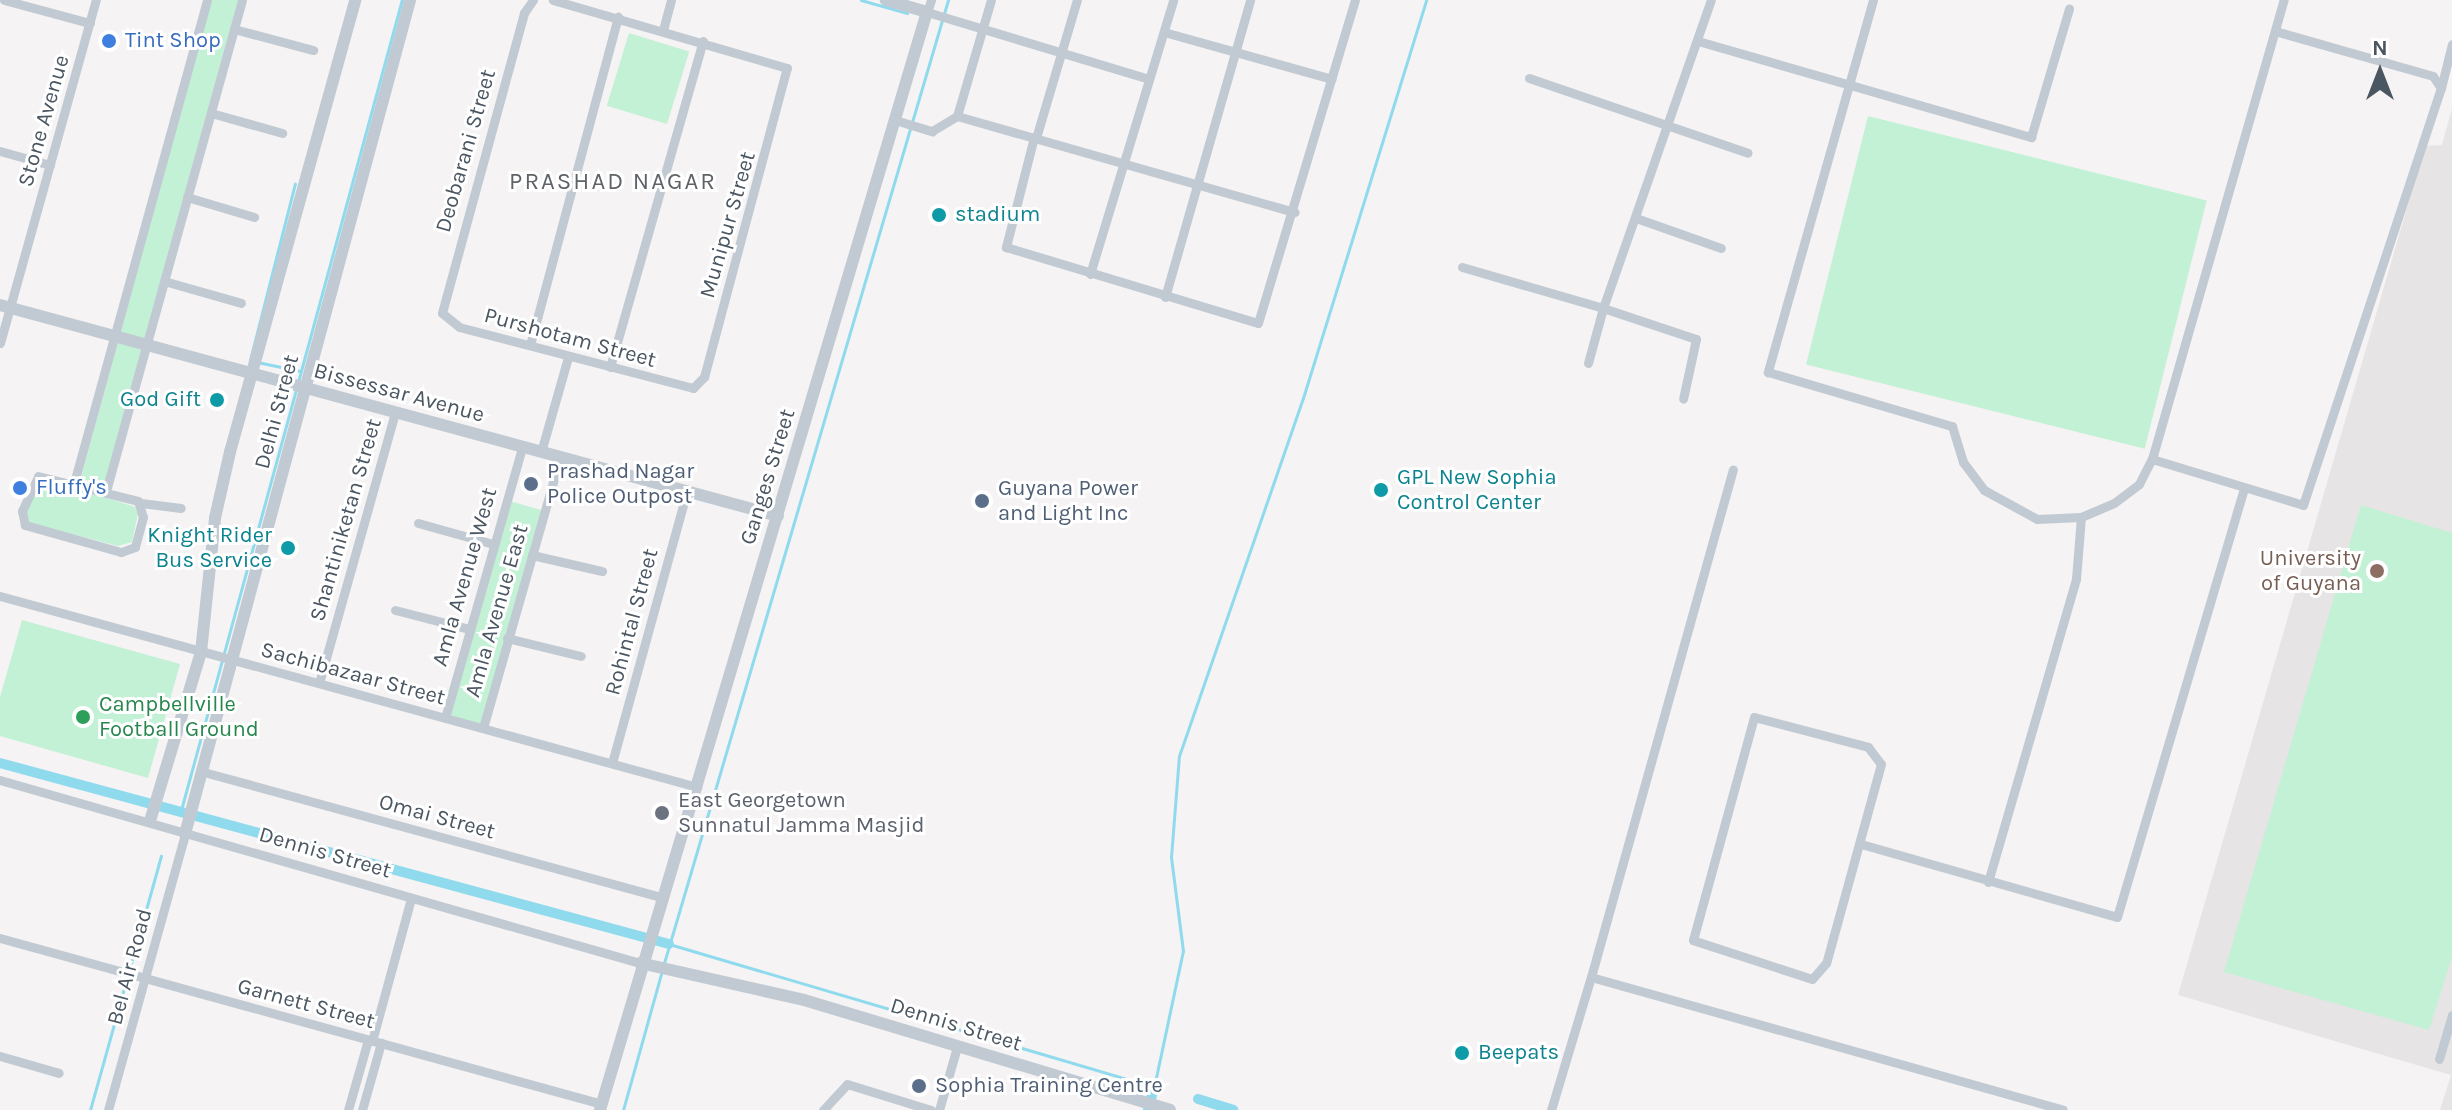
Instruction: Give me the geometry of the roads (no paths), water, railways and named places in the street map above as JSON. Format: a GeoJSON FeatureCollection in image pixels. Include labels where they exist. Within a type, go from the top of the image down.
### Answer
{"type":"FeatureCollection","features":[{"type":"Feature","properties":{"kind":"street"},"geometry":{"type":"LineString","coordinates":[[4,0],[90,23]]}},
{"type":"Feature","properties":{"kind":"street","name":"Stone Avenue"},"geometry":{"type":"LineString","coordinates":[[0,343],[5,306],[50,165],[96,0]]}},
{"type":"Feature","properties":{"kind":"street"},"geometry":{"type":"LineString","coordinates":[[74,483],[207,0]]}},
{"type":"Feature","properties":{"kind":"street"},"geometry":{"type":"LineString","coordinates":[[106,491],[242,0]]}},
{"type":"Feature","properties":{"kind":"street","name":"Delhi Street"},"geometry":{"type":"LineString","coordinates":[[154,823],[207,653],[215,518],[251,373],[355,0]]}},
{"type":"Feature","properties":{"kind":"street","name":"Delhi Street"},"geometry":{"type":"LineString","coordinates":[[181,833],[200,771],[299,386],[410,0]]}},
{"type":"Feature","properties":{"kind":"street","name":"Deobarani Street"},"geometry":{"type":"LineString","coordinates":[[442,313],[532,0]]}},
{"type":"Feature","properties":{"kind":"street"},"geometry":{"type":"LineString","coordinates":[[553,0],[703,41],[610,367]]}},
{"type":"Feature","properties":{"kind":"street"},"geometry":{"type":"LineString","coordinates":[[663,30],[671,0]]}},
{"type":"Feature","properties":{"kind":"street"},"geometry":{"type":"LineString","coordinates":[[886,0],[936,12],[1149,79]]}},
{"type":"Feature","properties":{"kind":"street"},"geometry":{"type":"LineString","coordinates":[[905,123],[932,131],[957,116],[991,0]]}},
{"type":"Feature","properties":{"kind":"street"},"geometry":{"type":"LineString","coordinates":[[1077,0],[1035,137],[1006,247],[1258,323],[1295,212],[1355,0]]}},
{"type":"Feature","properties":{"kind":"street"},"geometry":{"type":"LineString","coordinates":[[1090,274],[1173,0]]}},
{"type":"Feature","properties":{"kind":"street"},"geometry":{"type":"LineString","coordinates":[[1165,297],[1250,0]]}},
{"type":"Feature","properties":{"kind":"street"},"geometry":{"type":"LineString","coordinates":[[1588,363],[1603,308],[1711,0]]}},
{"type":"Feature","properties":{"kind":"street"},"geometry":{"type":"LineString","coordinates":[[1873,0],[1768,372],[1952,426],[1963,462],[2007,508],[2037,519],[2081,517],[2139,484],[2152,459],[2284,0]]}},
{"type":"Feature","properties":{"kind":"street"},"geometry":{"type":"LineString","coordinates":[[1698,41],[2031,137],[2069,9]]}},
{"type":"Feature","properties":{"kind":"street","name":"Ganges Street"},"geometry":{"type":"LineString","coordinates":[[601,1107],[640,963],[657,923],[778,516],[905,123],[936,12]]}},
{"type":"Feature","properties":{"kind":"street"},"geometry":{"type":"LineString","coordinates":[[530,345],[618,17]]}},
{"type":"Feature","properties":{"kind":"street"},"geometry":{"type":"LineString","coordinates":[[234,29],[313,50]]}},
{"type":"Feature","properties":{"kind":"street"},"geometry":{"type":"LineString","coordinates":[[2275,31],[2433,76],[2441,88]]}},
{"type":"Feature","properties":{"kind":"street"},"geometry":{"type":"LineString","coordinates":[[1164,32],[1332,79]]}},
{"type":"Feature","properties":{"kind":"street","name":"Munipur Street"},"geometry":{"type":"LineString","coordinates":[[693,388],[704,377],[787,68],[703,41]]}},
{"type":"Feature","properties":{"kind":"street"},"geometry":{"type":"LineString","coordinates":[[2152,459],[2303,505],[2441,88],[2452,44]]}},
{"type":"Feature","properties":{"kind":"street"},"geometry":{"type":"LineString","coordinates":[[1529,78],[1748,153]]}},
{"type":"Feature","properties":{"kind":"street"},"geometry":{"type":"LineString","coordinates":[[211,113],[282,133]]}},
{"type":"Feature","properties":{"kind":"street"},"geometry":{"type":"LineString","coordinates":[[957,116],[1295,212]]}},
{"type":"Feature","properties":{"kind":"street"},"geometry":{"type":"LineString","coordinates":[[0,151],[50,165]]}},
{"type":"Feature","properties":{"kind":"street"},"geometry":{"type":"LineString","coordinates":[[187,197],[254,217]]}},
{"type":"Feature","properties":{"kind":"street"},"geometry":{"type":"LineString","coordinates":[[1636,218],[1721,248]]}},
{"type":"Feature","properties":{"kind":"street"},"geometry":{"type":"LineString","coordinates":[[1462,267],[1696,339],[1683,399]]}},
{"type":"Feature","properties":{"kind":"street"},"geometry":{"type":"LineString","coordinates":[[164,281],[241,303]]}},
{"type":"Feature","properties":{"kind":"street","name":"Bissessar Avenue"},"geometry":{"type":"LineString","coordinates":[[5,306],[778,516]]}},
{"type":"Feature","properties":{"kind":"street","name":"Purshotam Street"},"geometry":{"type":"LineString","coordinates":[[442,313],[459,327],[693,388]]}},
{"type":"Feature","properties":{"kind":"street"},"geometry":{"type":"LineString","coordinates":[[541,452],[568,357]]}},
{"type":"Feature","properties":{"kind":"street","name":"Shantiniketan Street"},"geometry":{"type":"LineString","coordinates":[[319,683],[395,412]]}},
{"type":"Feature","properties":{"kind":"street","name":"Amla Avenue West"},"geometry":{"type":"LineString","coordinates":[[445,718],[522,447]]}},
{"type":"Feature","properties":{"kind":"street","name":"Amla Avenue East"},"geometry":{"type":"LineString","coordinates":[[483,728],[560,457]]}},
{"type":"Feature","properties":{"kind":"street"},"geometry":{"type":"LineString","coordinates":[[1551,1110],[1733,469]]}},
{"type":"Feature","properties":{"kind":"street"},"geometry":{"type":"LineString","coordinates":[[141,503],[139,536],[127,552],[22,522],[34,478],[74,483],[141,503],[181,508]]}},
{"type":"Feature","properties":{"kind":"street"},"geometry":{"type":"LineString","coordinates":[[1861,844],[2117,917],[2244,487]]}},
{"type":"Feature","properties":{"kind":"street","name":"Rohintal Street"},"geometry":{"type":"LineString","coordinates":[[612,763],[687,491]]}},
{"type":"Feature","properties":{"kind":"street"},"geometry":{"type":"LineString","coordinates":[[1988,882],[2076,579],[2081,517]]}},
{"type":"Feature","properties":{"kind":"street"},"geometry":{"type":"LineString","coordinates":[[418,523],[493,544]]}},
{"type":"Feature","properties":{"kind":"street"},"geometry":{"type":"LineString","coordinates":[[532,555],[602,571]]}},
{"type":"Feature","properties":{"kind":"street","name":"Sachibazaar Street"},"geometry":{"type":"LineString","coordinates":[[0,596],[697,787]]}},
{"type":"Feature","properties":{"kind":"street"},"geometry":{"type":"LineString","coordinates":[[395,610],[469,629]]}},
{"type":"Feature","properties":{"kind":"street"},"geometry":{"type":"LineString","coordinates":[[507,638],[581,656]]}},
{"type":"Feature","properties":{"kind":"street"},"geometry":{"type":"LineString","coordinates":[[1754,717],[1877,753],[1881,764],[1861,844],[1826,963],[1812,979],[1693,940],[1754,717]]}},
{"type":"Feature","properties":{"kind":"street","name":"Omai Street"},"geometry":{"type":"LineString","coordinates":[[200,771],[664,898]]}},
{"type":"Feature","properties":{"kind":"street","name":"Dennis Street"},"geometry":{"type":"LineString","coordinates":[[0,780],[660,969],[715,976],[1164,1108]]}},
{"type":"Feature","properties":{"kind":"street","name":"Bel Air Road"},"geometry":{"type":"LineString","coordinates":[[108,1110],[146,978],[181,833]]}},
{"type":"Feature","properties":{"kind":"street"},"geometry":{"type":"LineString","coordinates":[[362,1110],[374,1041],[411,898]]}},
{"type":"Feature","properties":{"kind":"street","name":"Garnett Street"},"geometry":{"type":"LineString","coordinates":[[0,938],[601,1107]]}},
{"type":"Feature","properties":{"kind":"street"},"geometry":{"type":"LineString","coordinates":[[1591,977],[2063,1110]]}},
{"type":"Feature","properties":{"kind":"street"},"geometry":{"type":"LineString","coordinates":[[2439,1059],[2452,1015]]}},
{"type":"Feature","properties":{"kind":"street"},"geometry":{"type":"LineString","coordinates":[[348,1110],[374,1041]]}},
{"type":"Feature","properties":{"kind":"street"},"geometry":{"type":"LineString","coordinates":[[939,1110],[957,1047]]}},
{"type":"Feature","properties":{"kind":"street"},"geometry":{"type":"LineString","coordinates":[[0,1056],[59,1073]]}},
{"type":"Feature","properties":{"kind":"street"},"geometry":{"type":"LineString","coordinates":[[823,1110],[847,1084],[931,1110]]}},
{"type":"Feature","properties":{"kind":"waterway"},"geometry":{"type":"LineString","coordinates":[[298,382],[402,0]]}},
{"type":"Feature","properties":{"kind":"waterway"},"geometry":{"type":"LineString","coordinates":[[861,0],[907,13]]}},
{"type":"Feature","properties":{"kind":"waterway"},"geometry":{"type":"LineString","coordinates":[[664,963],[948,0]]}},
{"type":"Feature","properties":{"kind":"waterway"},"geometry":{"type":"LineString","coordinates":[[669,944],[1154,1087],[1183,951],[1171,857],[1179,756],[1303,398],[1426,0]]}},
{"type":"Feature","properties":{"kind":"waterway"},"geometry":{"type":"LineString","coordinates":[[250,360],[295,184]]}},
{"type":"Feature","properties":{"kind":"waterway"},"geometry":{"type":"LineString","coordinates":[[257,362],[300,371]]}},
{"type":"Feature","properties":{"kind":"waterway"},"geometry":{"type":"LineString","coordinates":[[181,810],[296,389]]}},
{"type":"Feature","properties":{"kind":"waterway"},"geometry":{"type":"LineString","coordinates":[[0,763],[669,944]]}},
{"type":"Feature","properties":{"kind":"waterway"},"geometry":{"type":"LineString","coordinates":[[90,1110],[161,856]]}},
{"type":"Feature","properties":{"kind":"waterway"},"geometry":{"type":"LineString","coordinates":[[623,1110],[662,970]]}},
{"type":"Feature","properties":{"kind":"waterway"},"geometry":{"type":"LineString","coordinates":[[1148,1110],[1154,1087]]}},
{"type":"Feature","properties":{"kind":"waterway"},"geometry":{"type":"LineString","coordinates":[[1198,1099],[1233,1110]]}},
{"type":"Feature","properties":{"kind":"place","name":"Tint Shop"},"geometry":{"type":"Point","coordinates":[109,41]}},
{"type":"Feature","properties":{"kind":"place","name":"stadium"},"geometry":{"type":"Point","coordinates":[939,215]}},
{"type":"Feature","properties":{"kind":"place","name":"God Gift"},"geometry":{"type":"Point","coordinates":[217,400]}},
{"type":"Feature","properties":{"kind":"place","name":"Prashad Nagar Police Outpost"},"geometry":{"type":"Point","coordinates":[531,484]}},
{"type":"Feature","properties":{"kind":"place","name":"Fluffy's"},"geometry":{"type":"Point","coordinates":[20,488]}},
{"type":"Feature","properties":{"kind":"place","name":"GPL New Sophia Control Center"},"geometry":{"type":"Point","coordinates":[1381,490]}},
{"type":"Feature","properties":{"kind":"place","name":"Guyana Power and Light Inc"},"geometry":{"type":"Point","coordinates":[982,501]}},
{"type":"Feature","properties":{"kind":"place","name":"Knight Rider Bus Service"},"geometry":{"type":"Point","coordinates":[288,548]}},
{"type":"Feature","properties":{"kind":"place","name":"University of Guyana"},"geometry":{"type":"Point","coordinates":[2377,571]}},
{"type":"Feature","properties":{"kind":"place","name":"Campbellville Football Ground"},"geometry":{"type":"Point","coordinates":[83,717]}},
{"type":"Feature","properties":{"kind":"place","name":"East Georgetown Sunnatul Jamma Masjid"},"geometry":{"type":"Point","coordinates":[662,813]}},
{"type":"Feature","properties":{"kind":"place","name":"Beepats"},"geometry":{"type":"Point","coordinates":[1462,1053]}},
{"type":"Feature","properties":{"kind":"place","name":"Sophia Training Centre"},"geometry":{"type":"Point","coordinates":[919,1086]}},
{"type":"Feature","properties":{"kind":"district","name":"PRASHAD NAGAR"},"geometry":{"type":"Point","coordinates":[613,182]}}]}
